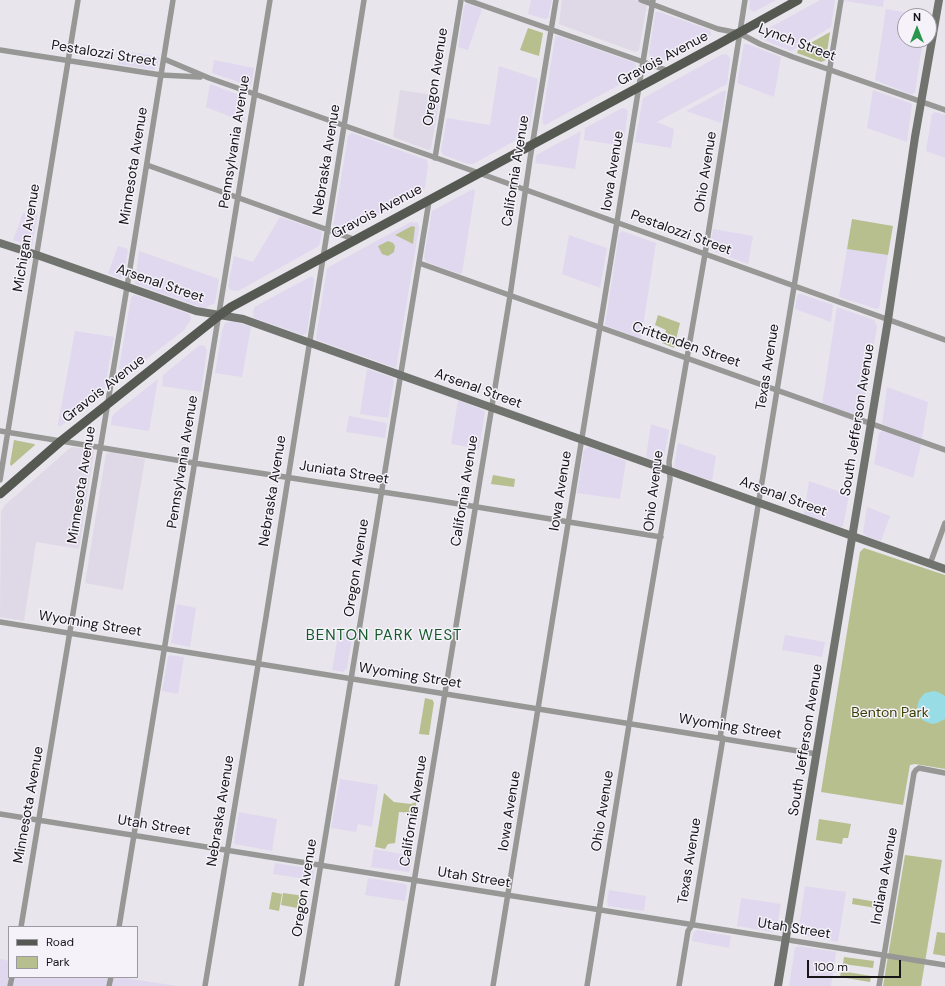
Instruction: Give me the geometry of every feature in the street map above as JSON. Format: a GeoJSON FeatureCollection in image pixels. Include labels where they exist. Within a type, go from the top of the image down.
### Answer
{"type":"FeatureCollection","features":[{"type":"Feature","properties":{"kind":"main road","name":"Gravois Avenue"},"geometry":{"type":"LineString","coordinates":[[0,494],[61,440],[220,314],[670,71],[798,0]]}},
{"type":"Feature","properties":{"kind":"main road","name":"South Jefferson Avenue"},"geometry":{"type":"LineString","coordinates":[[778,986],[888,320],[921,101],[939,0]]}},
{"type":"Feature","properties":{"kind":"main road","name":"Arsenal Street"},"geometry":{"type":"LineString","coordinates":[[0,243],[37,254],[196,311],[243,319],[945,569]]}},
{"type":"Feature","properties":{"kind":"street","name":"Michigan Avenue"},"geometry":{"type":"LineString","coordinates":[[0,480],[78,0]]}},
{"type":"Feature","properties":{"kind":"street","name":"Minnesota Avenue"},"geometry":{"type":"LineString","coordinates":[[21,926],[101,447],[173,0]]}},
{"type":"Feature","properties":{"kind":"street","name":"Pennsylvania Avenue"},"geometry":{"type":"LineString","coordinates":[[119,926],[270,0]]}},
{"type":"Feature","properties":{"kind":"street","name":"Nebraska Avenue"},"geometry":{"type":"LineString","coordinates":[[205,986],[324,257],[364,0]]}},
{"type":"Feature","properties":{"kind":"street","name":"Oregon Avenue"},"geometry":{"type":"LineString","coordinates":[[435,158],[461,0]]}},
{"type":"Feature","properties":{"kind":"street"},"geometry":{"type":"LineString","coordinates":[[467,0],[670,71]]}},
{"type":"Feature","properties":{"kind":"street","name":"California Avenue"},"geometry":{"type":"LineString","coordinates":[[397,986],[510,296],[525,190],[556,0]]}},
{"type":"Feature","properties":{"kind":"street","name":"Lynch Street"},"geometry":{"type":"LineString","coordinates":[[641,0],[652,2],[718,29],[739,33],[760,44],[945,110]]}},
{"type":"Feature","properties":{"kind":"street","name":"Ohio Avenue"},"geometry":{"type":"LineString","coordinates":[[587,986],[629,723],[661,537],[670,480],[669,462],[705,254],[745,0]]}},
{"type":"Feature","properties":{"kind":"street","name":"Texas Avenue"},"geometry":{"type":"LineString","coordinates":[[679,986],[688,931],[692,925],[758,502],[841,0]]}},
{"type":"Feature","properties":{"kind":"street","name":"Iowa Avenue"},"geometry":{"type":"LineString","coordinates":[[493,986],[652,2]]}},
{"type":"Feature","properties":{"kind":"street","name":"Pestalozzi Street"},"geometry":{"type":"LineString","coordinates":[[0,50],[161,75],[205,77]]}},
{"type":"Feature","properties":{"kind":"street","name":"Pestalozzi Street"},"geometry":{"type":"LineString","coordinates":[[164,59],[205,77],[479,173],[945,340]]}},
{"type":"Feature","properties":{"kind":"street"},"geometry":{"type":"LineString","coordinates":[[146,165],[356,240]]}},
{"type":"Feature","properties":{"kind":"street","name":"Oregon Avenue"},"geometry":{"type":"LineString","coordinates":[[301,986],[428,201]]}},
{"type":"Feature","properties":{"kind":"street","name":"Crittenden Street"},"geometry":{"type":"LineString","coordinates":[[419,263],[945,450]]}},
{"type":"Feature","properties":{"kind":"street","name":"Juniata Street"},"geometry":{"type":"LineString","coordinates":[[0,431],[661,537]]}},
{"type":"Feature","properties":{"kind":"street"},"geometry":{"type":"LineString","coordinates":[[930,564],[945,523]]}},
{"type":"Feature","properties":{"kind":"street","name":"Wyoming Street"},"geometry":{"type":"LineString","coordinates":[[0,622],[816,754]]}},
{"type":"Feature","properties":{"kind":"street","name":"Indiana Avenue"},"geometry":{"type":"LineString","coordinates":[[879,986],[914,775],[916,770],[920,769],[945,772]]}},
{"type":"Feature","properties":{"kind":"street","name":"Utah Street"},"geometry":{"type":"LineString","coordinates":[[0,814],[945,964]]}},
{"type":"Feature","properties":{"kind":"shaded area"},"geometry":{"type":"Polygon","coordinates":[[[531,0],[552,0],[548,18],[545,19],[528,14],[531,0]]]}},
{"type":"Feature","properties":{"kind":"shaded area"},"geometry":{"type":"Polygon","coordinates":[[[562,0],[635,0],[647,4],[639,50],[635,52],[559,24],[562,0]]]}},
{"type":"Feature","properties":{"kind":"shaded area"},"geometry":{"type":"Polygon","coordinates":[[[750,0],[776,0],[754,12],[749,9],[750,0]]]}},
{"type":"Feature","properties":{"kind":"shaded area"},"geometry":{"type":"Polygon","coordinates":[[[820,0],[835,0],[831,27],[791,51],[761,39],[760,34],[762,32],[820,0]]]}},
{"type":"Feature","properties":{"kind":"shaded area"},"geometry":{"type":"Polygon","coordinates":[[[845,0],[884,0],[883,7],[845,0]]]}},
{"type":"Feature","properties":{"kind":"shaded area"},"geometry":{"type":"Polygon","coordinates":[[[466,4],[482,9],[468,50],[458,47],[464,6],[466,4]]]}},
{"type":"Feature","properties":{"kind":"shaded area"},"geometry":{"type":"Polygon","coordinates":[[[886,9],[897,11],[897,48],[922,48],[915,92],[910,94],[875,80],[886,9]]]}},
{"type":"Feature","properties":{"kind":"shaded area"},"geometry":{"type":"Polygon","coordinates":[[[656,12],[710,30],[711,35],[664,60],[659,61],[651,58],[649,53],[656,12]]]}},
{"type":"Feature","properties":{"kind":"shaded area"},"geometry":{"type":"Polygon","coordinates":[[[556,36],[635,63],[636,66],[632,78],[545,125],[543,124],[542,119],[556,36]]]}},
{"type":"Feature","properties":{"kind":"shaded area"},"geometry":{"type":"Polygon","coordinates":[[[744,44],[781,57],[774,97],[737,83],[744,44]]]}},
{"type":"Feature","properties":{"kind":"shaded area"},"geometry":{"type":"Polygon","coordinates":[[[121,50],[159,57],[158,65],[154,70],[118,64],[121,50]]]}},
{"type":"Feature","properties":{"kind":"shaded area"},"geometry":{"type":"Polygon","coordinates":[[[726,54],[730,58],[727,84],[657,122],[674,129],[671,148],[635,142],[643,98],[721,55],[726,54]]]}},
{"type":"Feature","properties":{"kind":"shaded area"},"geometry":{"type":"Polygon","coordinates":[[[214,60],[254,68],[252,82],[250,85],[247,85],[212,73],[214,60]]]}},
{"type":"Feature","properties":{"kind":"shaded area"},"geometry":{"type":"Polygon","coordinates":[[[499,66],[538,79],[530,127],[525,135],[473,164],[468,164],[443,155],[441,151],[447,118],[490,125],[499,66]]]}},
{"type":"Feature","properties":{"kind":"shaded area"},"geometry":{"type":"Polygon","coordinates":[[[210,84],[247,98],[244,122],[206,107],[210,84]]]}},
{"type":"Feature","properties":{"kind":"shaded area"},"geometry":{"type":"Polygon","coordinates":[[[400,90],[440,96],[431,149],[428,150],[393,137],[400,90]]]}},
{"type":"Feature","properties":{"kind":"shaded area"},"geometry":{"type":"Polygon","coordinates":[[[873,90],[912,105],[907,142],[867,128],[873,90]]]}},
{"type":"Feature","properties":{"kind":"shaded area"},"geometry":{"type":"Polygon","coordinates":[[[723,91],[726,91],[721,123],[686,111],[723,91]]]}},
{"type":"Feature","properties":{"kind":"shaded area"},"geometry":{"type":"Polygon","coordinates":[[[622,108],[628,111],[623,146],[584,140],[585,128],[622,108]]]}},
{"type":"Feature","properties":{"kind":"shaded area"},"geometry":{"type":"Polygon","coordinates":[[[935,112],[945,115],[945,158],[926,151],[932,114],[935,112]]]}},
{"type":"Feature","properties":{"kind":"shaded area"},"geometry":{"type":"Polygon","coordinates":[[[581,131],[575,169],[535,163],[536,156],[538,154],[581,131]]]}},
{"type":"Feature","properties":{"kind":"shaded area"},"geometry":{"type":"Polygon","coordinates":[[[352,133],[427,160],[428,165],[425,188],[421,192],[343,233],[334,230],[333,227],[348,136],[352,133]]]}},
{"type":"Feature","properties":{"kind":"shaded area"},"geometry":{"type":"Polygon","coordinates":[[[473,189],[475,191],[462,273],[460,274],[426,262],[424,257],[432,211],[473,189]]]}},
{"type":"Feature","properties":{"kind":"shaded area"},"geometry":{"type":"Polygon","coordinates":[[[23,213],[38,215],[32,246],[13,240],[23,213]]]}},
{"type":"Feature","properties":{"kind":"shaded area"},"geometry":{"type":"Polygon","coordinates":[[[280,217],[321,231],[322,233],[319,246],[238,291],[230,290],[228,286],[234,256],[253,262],[280,217]]]}},
{"type":"Feature","properties":{"kind":"shaded area"},"geometry":{"type":"Polygon","coordinates":[[[411,222],[418,223],[419,228],[396,368],[317,340],[316,337],[327,268],[411,222]]]}},
{"type":"Feature","properties":{"kind":"shaded area"},"geometry":{"type":"Polygon","coordinates":[[[713,229],[753,236],[748,264],[711,250],[713,229]]]}},
{"type":"Feature","properties":{"kind":"shaded area"},"geometry":{"type":"Polygon","coordinates":[[[622,231],[656,243],[641,339],[605,325],[619,234],[622,231]]]}},
{"type":"Feature","properties":{"kind":"shaded area"},"geometry":{"type":"Polygon","coordinates":[[[569,235],[607,248],[600,288],[562,274],[569,235]]]}},
{"type":"Feature","properties":{"kind":"shaded area"},"geometry":{"type":"Polygon","coordinates":[[[118,246],[128,249],[124,276],[121,279],[108,273],[118,246]]]}},
{"type":"Feature","properties":{"kind":"shaded area"},"geometry":{"type":"Polygon","coordinates":[[[847,249],[888,255],[879,308],[877,309],[839,297],[847,249]]]}},
{"type":"Feature","properties":{"kind":"shaded area"},"geometry":{"type":"Polygon","coordinates":[[[139,251],[219,279],[215,303],[202,308],[135,284],[139,251]]]}},
{"type":"Feature","properties":{"kind":"shaded area"},"geometry":{"type":"Polygon","coordinates":[[[310,277],[313,277],[314,280],[307,333],[303,335],[254,318],[253,312],[256,306],[310,277]]]}},
{"type":"Feature","properties":{"kind":"shaded area"},"geometry":{"type":"Polygon","coordinates":[[[799,294],[833,305],[831,322],[795,309],[799,294]]]}},
{"type":"Feature","properties":{"kind":"shaded area"},"geometry":{"type":"Polygon","coordinates":[[[135,295],[187,313],[190,315],[191,319],[184,330],[130,372],[124,373],[119,368],[131,298],[135,295]]]}},
{"type":"Feature","properties":{"kind":"shaded area"},"geometry":{"type":"Polygon","coordinates":[[[837,307],[874,320],[877,327],[862,413],[858,416],[822,404],[837,307]]]}},
{"type":"Feature","properties":{"kind":"shaded area"},"geometry":{"type":"Polygon","coordinates":[[[233,321],[251,327],[242,377],[215,373],[222,331],[225,323],[233,321]]]}},
{"type":"Feature","properties":{"kind":"shaded area"},"geometry":{"type":"Polygon","coordinates":[[[75,331],[114,337],[104,392],[59,427],[58,424],[75,331]]]}},
{"type":"Feature","properties":{"kind":"shaded area"},"geometry":{"type":"Polygon","coordinates":[[[200,345],[205,346],[207,351],[201,392],[162,386],[163,375],[200,345]]]}},
{"type":"Feature","properties":{"kind":"shaded area"},"geometry":{"type":"Polygon","coordinates":[[[367,369],[391,377],[394,381],[388,418],[360,414],[367,369]]]}},
{"type":"Feature","properties":{"kind":"shaded area"},"geometry":{"type":"Polygon","coordinates":[[[158,379],[149,431],[111,425],[112,417],[115,413],[158,379]]]}},
{"type":"Feature","properties":{"kind":"shaded area"},"geometry":{"type":"Polygon","coordinates":[[[887,387],[928,402],[922,439],[882,424],[887,387]]]}},
{"type":"Feature","properties":{"kind":"shaded area"},"geometry":{"type":"Polygon","coordinates":[[[458,400],[485,412],[479,449],[451,444],[458,400]]]}},
{"type":"Feature","properties":{"kind":"shaded area"},"geometry":{"type":"Polygon","coordinates":[[[349,416],[387,423],[385,438],[346,432],[349,416]]]}},
{"type":"Feature","properties":{"kind":"shaded area"},"geometry":{"type":"Polygon","coordinates":[[[651,424],[669,430],[663,462],[646,457],[651,424]]]}},
{"type":"Feature","properties":{"kind":"shaded area"},"geometry":{"type":"Polygon","coordinates":[[[882,431],[921,445],[913,478],[874,464],[879,433],[882,431]]]}},
{"type":"Feature","properties":{"kind":"shaded area"},"geometry":{"type":"Polygon","coordinates":[[[678,443],[716,456],[712,481],[675,468],[674,466],[678,443]]]}},
{"type":"Feature","properties":{"kind":"shaded area"},"geometry":{"type":"Polygon","coordinates":[[[73,447],[94,451],[79,549],[36,542],[24,621],[0,617],[1,511],[5,505],[73,447]]]}},
{"type":"Feature","properties":{"kind":"shaded area"},"geometry":{"type":"Polygon","coordinates":[[[589,447],[626,461],[620,499],[577,493],[584,450],[589,447]]]}},
{"type":"Feature","properties":{"kind":"shaded area"},"geometry":{"type":"Polygon","coordinates":[[[110,452],[145,459],[123,590],[85,583],[106,454],[110,452]]]}},
{"type":"Feature","properties":{"kind":"shaded area"},"geometry":{"type":"Polygon","coordinates":[[[809,481],[849,495],[843,526],[840,527],[804,514],[809,481]]]}},
{"type":"Feature","properties":{"kind":"shaded area"},"geometry":{"type":"Polygon","coordinates":[[[867,507],[890,516],[881,541],[866,536],[863,533],[867,507]]]}},
{"type":"Feature","properties":{"kind":"shaded area"},"geometry":{"type":"Polygon","coordinates":[[[177,604],[196,608],[190,647],[171,643],[177,604]]]}},
{"type":"Feature","properties":{"kind":"shaded area"},"geometry":{"type":"Polygon","coordinates":[[[339,631],[353,633],[347,668],[343,672],[332,670],[339,631]]]}},
{"type":"Feature","properties":{"kind":"shaded area"},"geometry":{"type":"Polygon","coordinates":[[[785,635],[825,642],[822,657],[782,650],[785,635]]]}},
{"type":"Feature","properties":{"kind":"shaded area"},"geometry":{"type":"Polygon","coordinates":[[[170,655],[184,657],[178,694],[162,691],[168,657],[170,655]]]}},
{"type":"Feature","properties":{"kind":"shaded area"},"geometry":{"type":"Polygon","coordinates":[[[340,779],[378,785],[372,827],[358,824],[356,832],[331,828],[340,779]]]}},
{"type":"Feature","properties":{"kind":"shaded area"},"geometry":{"type":"Polygon","coordinates":[[[239,812],[277,819],[272,851],[235,844],[234,842],[239,812]]]}},
{"type":"Feature","properties":{"kind":"shaded area"},"geometry":{"type":"Polygon","coordinates":[[[374,849],[413,856],[409,872],[371,867],[374,849]]]}},
{"type":"Feature","properties":{"kind":"shaded area"},"geometry":{"type":"Polygon","coordinates":[[[275,863],[312,869],[314,871],[313,880],[273,874],[275,863]]]}},
{"type":"Feature","properties":{"kind":"shaded area"},"geometry":{"type":"Polygon","coordinates":[[[368,878],[405,884],[407,888],[405,901],[365,895],[368,878]]]}},
{"type":"Feature","properties":{"kind":"shaded area"},"geometry":{"type":"Polygon","coordinates":[[[805,886],[846,892],[838,942],[798,934],[805,886]]]}},
{"type":"Feature","properties":{"kind":"shaded area"},"geometry":{"type":"Polygon","coordinates":[[[609,890],[646,896],[644,911],[608,906],[607,901],[609,890]]]}},
{"type":"Feature","properties":{"kind":"shaded area"},"geometry":{"type":"Polygon","coordinates":[[[741,898],[781,904],[776,931],[773,932],[737,926],[741,898]]]}},
{"type":"Feature","properties":{"kind":"shaded area"},"geometry":{"type":"Polygon","coordinates":[[[697,930],[731,936],[729,948],[692,941],[693,933],[697,930]]]}},
{"type":"Feature","properties":{"kind":"shaded area"},"geometry":{"type":"Polygon","coordinates":[[[799,946],[836,952],[831,986],[789,986],[795,948],[799,946]]]}},
{"type":"Feature","properties":{"kind":"shaded area"},"geometry":{"type":"Polygon","coordinates":[[[0,959],[8,961],[8,978],[125,978],[177,986],[0,986],[0,959]]]}},
{"type":"Feature","properties":{"kind":"green space"},"geometry":{"type":"Polygon","coordinates":[[[528,28],[543,33],[539,56],[520,50],[528,28]]]}},
{"type":"Feature","properties":{"kind":"green space"},"geometry":{"type":"Polygon","coordinates":[[[830,32],[826,60],[821,62],[797,53],[798,50],[830,32]]]}},
{"type":"Feature","properties":{"kind":"green space"},"geometry":{"type":"Polygon","coordinates":[[[852,219],[893,226],[888,255],[847,249],[852,219]]]}},
{"type":"Feature","properties":{"kind":"green space"},"geometry":{"type":"Polygon","coordinates":[[[412,226],[415,227],[413,244],[395,235],[412,226]]]}},
{"type":"Feature","properties":{"kind":"green space"},"geometry":{"type":"Polygon","coordinates":[[[388,241],[393,243],[395,246],[394,252],[388,256],[382,254],[378,246],[388,241]]]}},
{"type":"Feature","properties":{"kind":"green space"},"geometry":{"type":"Polygon","coordinates":[[[658,315],[680,323],[674,348],[662,343],[666,330],[655,325],[658,315]]]}},
{"type":"Feature","properties":{"kind":"green space"},"geometry":{"type":"Polygon","coordinates":[[[14,440],[35,445],[11,466],[10,464],[14,440]]]}},
{"type":"Feature","properties":{"kind":"green space"},"geometry":{"type":"Polygon","coordinates":[[[493,475],[515,479],[514,487],[491,484],[493,475]]]}},
{"type":"Feature","properties":{"kind":"green space","name":"Benton Park"},"geometry":{"type":"Polygon","coordinates":[[[864,548],[945,575],[945,769],[915,764],[910,765],[903,805],[821,792],[860,552],[864,548]]]}},
{"type":"Feature","properties":{"kind":"green space"},"geometry":{"type":"Polygon","coordinates":[[[425,698],[433,700],[434,702],[429,735],[419,734],[425,698]]]}},
{"type":"Feature","properties":{"kind":"green space"},"geometry":{"type":"Polygon","coordinates":[[[384,793],[394,802],[411,804],[416,802],[416,813],[399,812],[395,843],[388,844],[385,849],[375,847],[384,793]]]}},
{"type":"Feature","properties":{"kind":"green space"},"geometry":{"type":"Polygon","coordinates":[[[819,819],[851,824],[848,838],[843,838],[842,844],[816,840],[819,819]]]}},
{"type":"Feature","properties":{"kind":"green space"},"geometry":{"type":"Polygon","coordinates":[[[905,855],[942,860],[921,986],[883,986],[905,855]]]}},
{"type":"Feature","properties":{"kind":"green space"},"geometry":{"type":"Polygon","coordinates":[[[272,892],[282,894],[279,911],[269,909],[272,892]]]}},
{"type":"Feature","properties":{"kind":"green space"},"geometry":{"type":"Polygon","coordinates":[[[283,893],[305,896],[303,909],[281,905],[283,893]]]}},
{"type":"Feature","properties":{"kind":"green space"},"geometry":{"type":"Polygon","coordinates":[[[853,898],[883,903],[882,909],[852,904],[853,898]]]}},
{"type":"Feature","properties":{"kind":"green space"},"geometry":{"type":"Polygon","coordinates":[[[937,932],[945,933],[945,956],[933,954],[937,932]]]}},
{"type":"Feature","properties":{"kind":"green space"},"geometry":{"type":"Polygon","coordinates":[[[844,957],[874,961],[873,968],[843,964],[844,957]]]}},
{"type":"Feature","properties":{"kind":"green space"},"geometry":{"type":"Polygon","coordinates":[[[841,971],[871,976],[870,982],[840,977],[841,971]]]}},
{"type":"Feature","properties":{"kind":"water"},"geometry":{"type":"Polygon","coordinates":[[[934,691],[945,696],[945,719],[932,724],[924,721],[920,717],[917,708],[919,700],[925,693],[934,691]]]}},
{"type":"Feature","properties":{"kind":"district","name":"BENTON PARK WEST"},"geometry":{"type":"Point","coordinates":[384,636]}}]}
